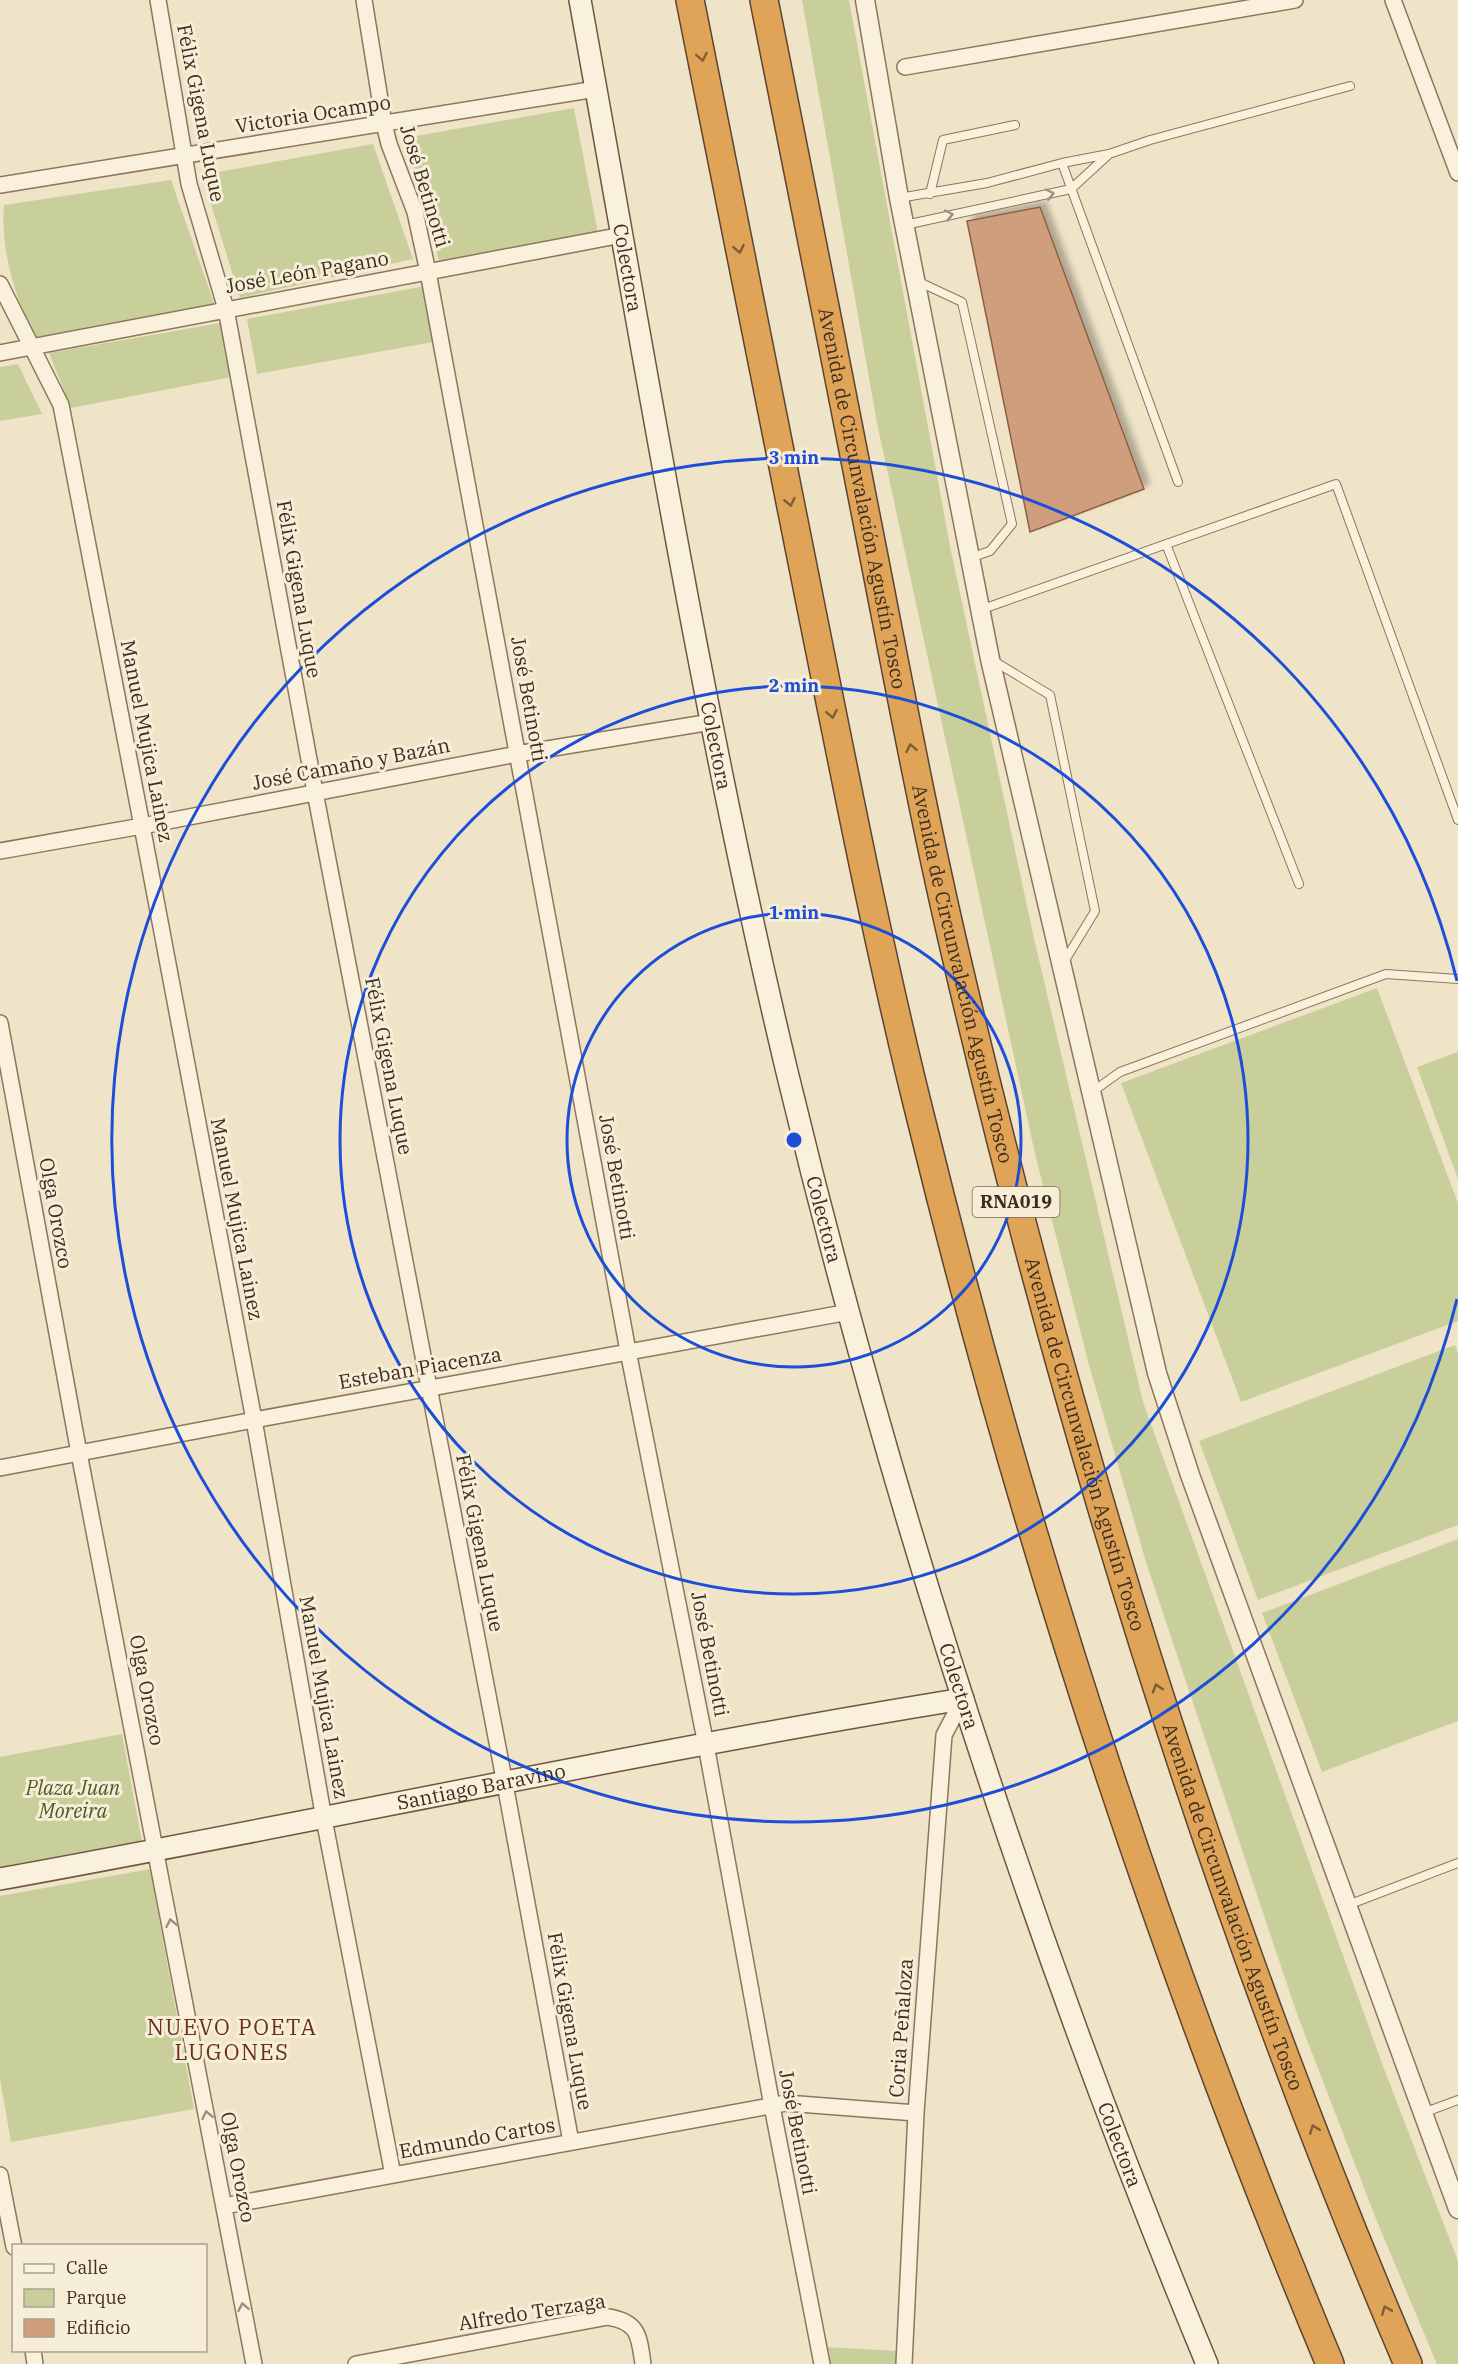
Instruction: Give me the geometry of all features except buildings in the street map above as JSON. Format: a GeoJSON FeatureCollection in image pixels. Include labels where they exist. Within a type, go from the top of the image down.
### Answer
{"type":"FeatureCollection","features":[{"type":"Feature","properties":{"kind":"highway","name":"RNA019"},"geometry":{"type":"LineString","coordinates":[[690,0],[877,932],[923,1127],[982,1353],[1062,1624],[1141,1868],[1232,2119],[1330,2364]]}},
{"type":"Feature","properties":{"kind":"highway","name":"Avenida de Circunvalación Agustín Tosco"},"geometry":{"type":"LineString","coordinates":[[764,0],[933,853],[975,1036],[1036,1274],[1091,1473],[1142,1643],[1229,1903],[1299,2093],[1408,2364]]}},
{"type":"Feature","properties":{"kind":"main road","name":"Colectora"},"geometry":{"type":"LineString","coordinates":[[580,0],[711,722],[788,1076],[849,1312],[963,1700],[1028,1895],[1137,2189],[1207,2364]]}},
{"type":"Feature","properties":{"kind":"main road","name":"Santiago Baravino"},"geometry":{"type":"LineString","coordinates":[[0,1879],[157,1851],[827,1721],[963,1700]]}},
{"type":"Feature","properties":{"kind":"street","name":"Félix Gigena Luque"},"geometry":{"type":"LineString","coordinates":[[158,0],[189,184],[226,309],[315,792],[505,1784],[571,2142]]}},
{"type":"Feature","properties":{"kind":"street","name":"José Betinotti"},"geometry":{"type":"LineString","coordinates":[[364,0],[384,124],[389,144],[415,212],[428,272],[628,1351],[706,1745],[822,2364]]}},
{"type":"Feature","properties":{"kind":"street"},"geometry":{"type":"LineString","coordinates":[[864,0],[899,198],[990,659],[1143,1318],[1173,1426],[1348,1905],[1421,2113],[1457,2205]]}},
{"type":"Feature","properties":{"kind":"street"},"geometry":{"type":"LineString","coordinates":[[905,67],[1295,0]]}},
{"type":"Feature","properties":{"kind":"street"},"geometry":{"type":"LineString","coordinates":[[1393,0],[1458,173]]}},
{"type":"Feature","properties":{"kind":"street","name":"Victoria Ocampo"},"geometry":{"type":"LineString","coordinates":[[0,185],[596,89]]}},
{"type":"Feature","properties":{"kind":"street","name":"José León Pagano"},"geometry":{"type":"LineString","coordinates":[[0,353],[622,235]]}},
{"type":"Feature","properties":{"kind":"street","name":"Manuel Mujica Lainez"},"geometry":{"type":"LineString","coordinates":[[0,284],[61,405],[254,1420],[324,1819],[393,2175]]}},
{"type":"Feature","properties":{"kind":"street","name":"José Camaño y Bazán"},"geometry":{"type":"LineString","coordinates":[[0,851],[517,754],[711,722]]}},
{"type":"Feature","properties":{"kind":"street","name":"Olga Orozco"},"geometry":{"type":"LineString","coordinates":[[0,1023],[79,1453],[254,2364]]}},
{"type":"Feature","properties":{"kind":"street","name":"Esteban Piacenza"},"geometry":{"type":"LineString","coordinates":[[0,1468],[849,1312]]}},
{"type":"Feature","properties":{"kind":"street","name":"Coria Peñaloza"},"geometry":{"type":"LineString","coordinates":[[904,2364],[916,2113],[944,1735],[963,1700]]}},
{"type":"Feature","properties":{"kind":"street","name":"Edmundo Cartos"},"geometry":{"type":"LineString","coordinates":[[224,2206],[772,2106],[802,2103],[916,2113]]}},
{"type":"Feature","properties":{"kind":"street"},"geometry":{"type":"LineString","coordinates":[[0,2175],[9,2245]]}},
{"type":"Feature","properties":{"kind":"street","name":"Alfredo Terzaga"},"geometry":{"type":"LineString","coordinates":[[356,2364],[434,2357],[608,2317],[631,2324],[638,2335],[643,2364]]}},
{"type":"Feature","properties":{"kind":"lane"},"geometry":{"type":"LineString","coordinates":[[899,198],[987,183],[1062,163],[1109,154],[1150,140],[1350,86]]}},
{"type":"Feature","properties":{"kind":"lane"},"geometry":{"type":"LineString","coordinates":[[930,194],[943,140],[1015,125]]}},
{"type":"Feature","properties":{"kind":"lane"},"geometry":{"type":"LineString","coordinates":[[905,225],[1071,189],[1109,154]]}},
{"type":"Feature","properties":{"kind":"lane"},"geometry":{"type":"LineString","coordinates":[[1062,163],[1178,482]]}},
{"type":"Feature","properties":{"kind":"lane"},"geometry":{"type":"LineString","coordinates":[[916,280],[962,303],[1012,524],[990,551],[970,558]]}},
{"type":"Feature","properties":{"kind":"lane"},"geometry":{"type":"LineString","coordinates":[[980,610],[1336,484],[1458,820]]}},
{"type":"Feature","properties":{"kind":"lane"},"geometry":{"type":"LineString","coordinates":[[1166,544],[1299,884]]}},
{"type":"Feature","properties":{"kind":"lane"},"geometry":{"type":"LineString","coordinates":[[990,659],[1050,695],[1095,911],[1062,966]]}},
{"type":"Feature","properties":{"kind":"lane"},"geometry":{"type":"LineString","coordinates":[[1091,1093],[1120,1072],[1386,974],[1458,979]]}},
{"type":"Feature","properties":{"kind":"lane"},"geometry":{"type":"LineString","coordinates":[[1348,1905],[1458,1863]]}},
{"type":"Feature","properties":{"kind":"lane"},"geometry":{"type":"LineString","coordinates":[[1421,2113],[1458,2100]]}},
{"type":"Feature","properties":{"kind":"green space"},"geometry":{"type":"Polygon","coordinates":[[[802,0],[849,0],[951,551],[1033,934],[1143,1402],[1383,2066],[1458,2261],[1458,2364],[1437,2364],[1378,2224],[1297,2014],[1146,1562],[1089,1365],[1035,1154],[877,423],[802,0]]]}},
{"type":"Feature","properties":{"kind":"green space"},"geometry":{"type":"Polygon","coordinates":[[[574,108],[598,233],[439,261],[405,138],[574,108]]]}},
{"type":"Feature","properties":{"kind":"green space"},"geometry":{"type":"Polygon","coordinates":[[[373,144],[413,259],[240,298],[202,175],[373,144]]]}},
{"type":"Feature","properties":{"kind":"green space"},"geometry":{"type":"Polygon","coordinates":[[[171,180],[215,306],[35,339],[16,291],[7,257],[3,222],[4,205],[171,180]]]}},
{"type":"Feature","properties":{"kind":"green space"},"geometry":{"type":"Polygon","coordinates":[[[425,286],[433,342],[257,374],[247,319],[425,286]]]}},
{"type":"Feature","properties":{"kind":"green space"},"geometry":{"type":"Polygon","coordinates":[[[220,323],[231,377],[71,408],[49,353],[220,323]]]}},
{"type":"Feature","properties":{"kind":"green space"},"geometry":{"type":"Polygon","coordinates":[[[18,364],[42,414],[0,421],[0,367],[18,364]]]}},
{"type":"Feature","properties":{"kind":"green space"},"geometry":{"type":"Polygon","coordinates":[[[1377,988],[1458,1203],[1458,1321],[1241,1402],[1121,1083],[1377,988]]]}},
{"type":"Feature","properties":{"kind":"green space"},"geometry":{"type":"Polygon","coordinates":[[[1458,1052],[1458,1179],[1417,1067],[1458,1052]]]}},
{"type":"Feature","properties":{"kind":"green space"},"geometry":{"type":"Polygon","coordinates":[[[1455,1345],[1458,1354],[1458,1525],[1258,1600],[1199,1441],[1455,1345]]]}},
{"type":"Feature","properties":{"kind":"green space"},"geometry":{"type":"Polygon","coordinates":[[[1458,1539],[1458,1721],[1322,1772],[1262,1613],[1458,1539]]]}},
{"type":"Feature","properties":{"kind":"green space","name":"Plaza Juan Moreira"},"geometry":{"type":"Polygon","coordinates":[[[122,1734],[142,1842],[0,1869],[0,1757],[122,1734]]]}},
{"type":"Feature","properties":{"kind":"green space"},"geometry":{"type":"Polygon","coordinates":[[[150,1869],[194,2109],[11,2142],[0,2079],[0,1896],[150,1869]]]}},
{"type":"Feature","properties":{"kind":"green space"},"geometry":{"type":"Polygon","coordinates":[[[824,2347],[899,2351],[899,2364],[828,2364],[824,2347]]]}},
{"type":"Feature","properties":{"kind":"district","name":"NUEVO POETA LUGONES"},"geometry":{"type":"Point","coordinates":[232,2040]}}]}
